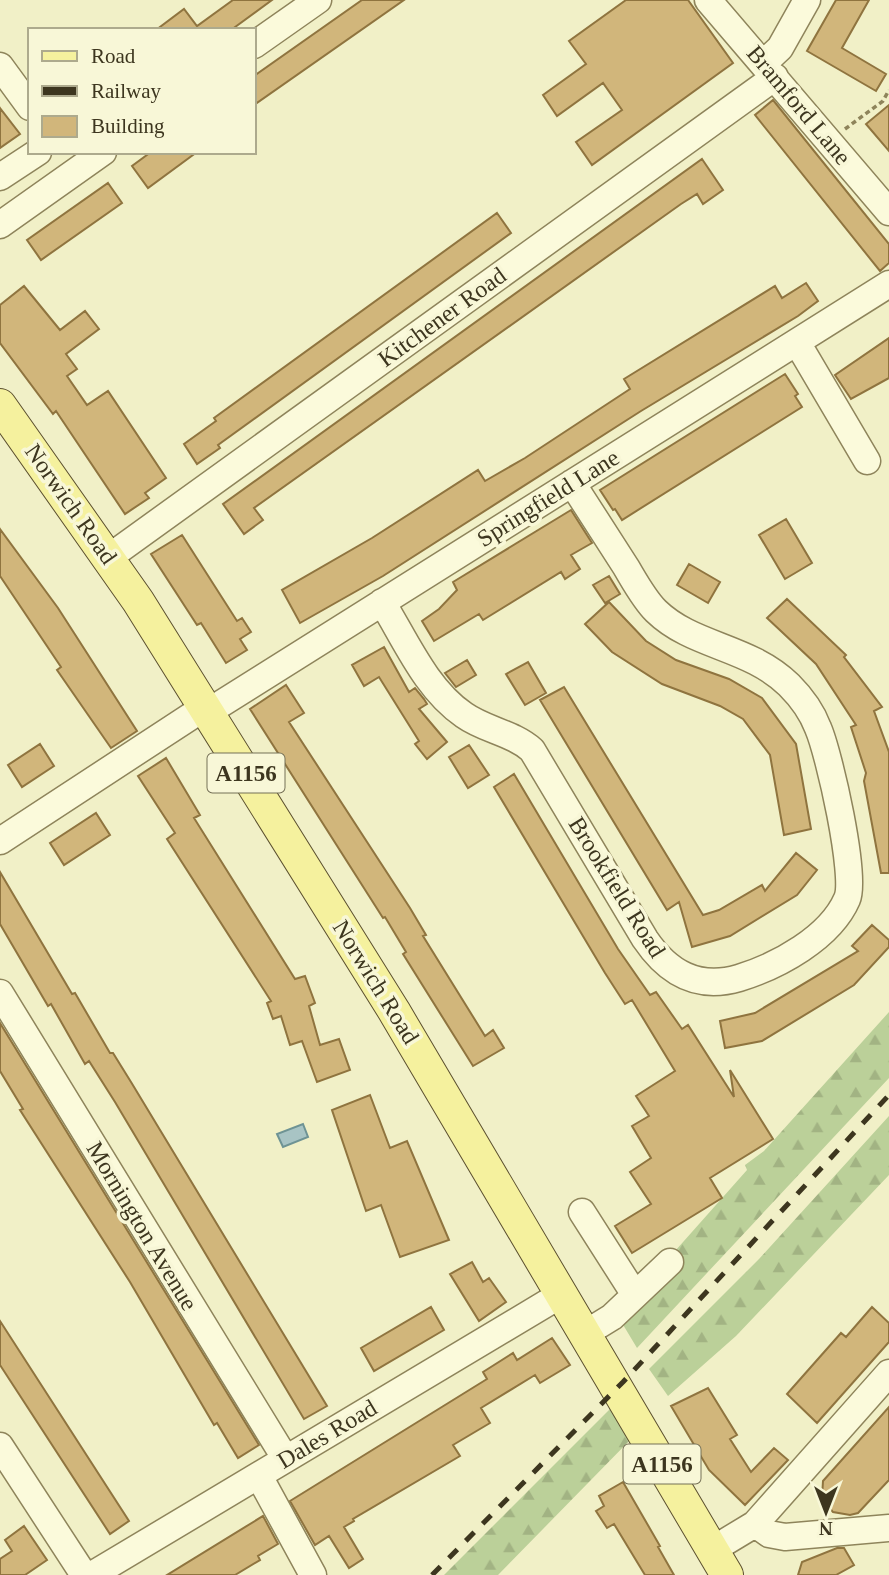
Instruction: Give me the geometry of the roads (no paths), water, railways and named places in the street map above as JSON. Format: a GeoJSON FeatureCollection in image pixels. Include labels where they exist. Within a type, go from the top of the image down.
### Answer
{"type":"FeatureCollection","features":[{"type":"Feature","properties":{"kind":"main road","name":"Norwich Road"},"geometry":{"type":"LineString","coordinates":[[0,405],[108,558],[206,709],[394,1011],[720,1562]]}},
{"type":"Feature","properties":{"kind":"street"},"geometry":{"type":"LineString","coordinates":[[256,44],[318,0]]}},
{"type":"Feature","properties":{"kind":"street","name":"Bramford Lane"},"geometry":{"type":"LineString","coordinates":[[708,0],[889,212]]}},
{"type":"Feature","properties":{"kind":"street","name":"Kitchener Road"},"geometry":{"type":"LineString","coordinates":[[108,558],[770,70],[807,0]]}},
{"type":"Feature","properties":{"kind":"street"},"geometry":{"type":"LineString","coordinates":[[0,66],[28,104]]}},
{"type":"Feature","properties":{"kind":"street"},"geometry":{"type":"LineString","coordinates":[[0,177],[35,154]]}},
{"type":"Feature","properties":{"kind":"street"},"geometry":{"type":"LineString","coordinates":[[0,225],[69,162],[96,154]]}},
{"type":"Feature","properties":{"kind":"street","name":"Springfield Lane"},"geometry":{"type":"LineString","coordinates":[[0,841],[206,709],[798,344],[889,284]]}},
{"type":"Feature","properties":{"kind":"street"},"geometry":{"type":"LineString","coordinates":[[798,344],[867,461]]}},
{"type":"Feature","properties":{"kind":"street","name":"Brookfield Road"},"geometry":{"type":"LineString","coordinates":[[382,602],[430,683],[445,699],[475,722],[517,739],[531,750],[645,939],[666,964],[685,977],[704,983],[741,977],[780,961],[823,930],[842,908],[849,892],[849,867],[818,727],[799,696],[764,664],[682,629],[656,611],[572,483]]}},
{"type":"Feature","properties":{"kind":"street","name":"Mornington Avenue"},"geometry":{"type":"LineString","coordinates":[[0,993],[285,1458]]}},
{"type":"Feature","properties":{"kind":"street"},"geometry":{"type":"LineString","coordinates":[[582,1212],[635,1296]]}},
{"type":"Feature","properties":{"kind":"street"},"geometry":{"type":"LineString","coordinates":[[586,1334],[612,1317],[670,1262]]}},
{"type":"Feature","properties":{"kind":"street","name":"Dales Road"},"geometry":{"type":"LineString","coordinates":[[92,1575],[562,1294]]}},
{"type":"Feature","properties":{"kind":"street"},"geometry":{"type":"LineString","coordinates":[[720,1562],[889,1373]]}},
{"type":"Feature","properties":{"kind":"street"},"geometry":{"type":"LineString","coordinates":[[0,1446],[84,1575]]}},
{"type":"Feature","properties":{"kind":"street"},"geometry":{"type":"LineString","coordinates":[[259,1476],[313,1575]]}},
{"type":"Feature","properties":{"kind":"street"},"geometry":{"type":"LineString","coordinates":[[755,1524],[769,1534],[785,1537],[889,1528]]}},
{"type":"Feature","properties":{"kind":"water"},"geometry":{"type":"Polygon","coordinates":[[[303,1124],[308,1137],[283,1147],[277,1134],[303,1124]]]}},
{"type":"Feature","properties":{"kind":"railway"},"geometry":{"type":"LineString","coordinates":[[432,1575],[623,1382],[889,1095]]}}]}
